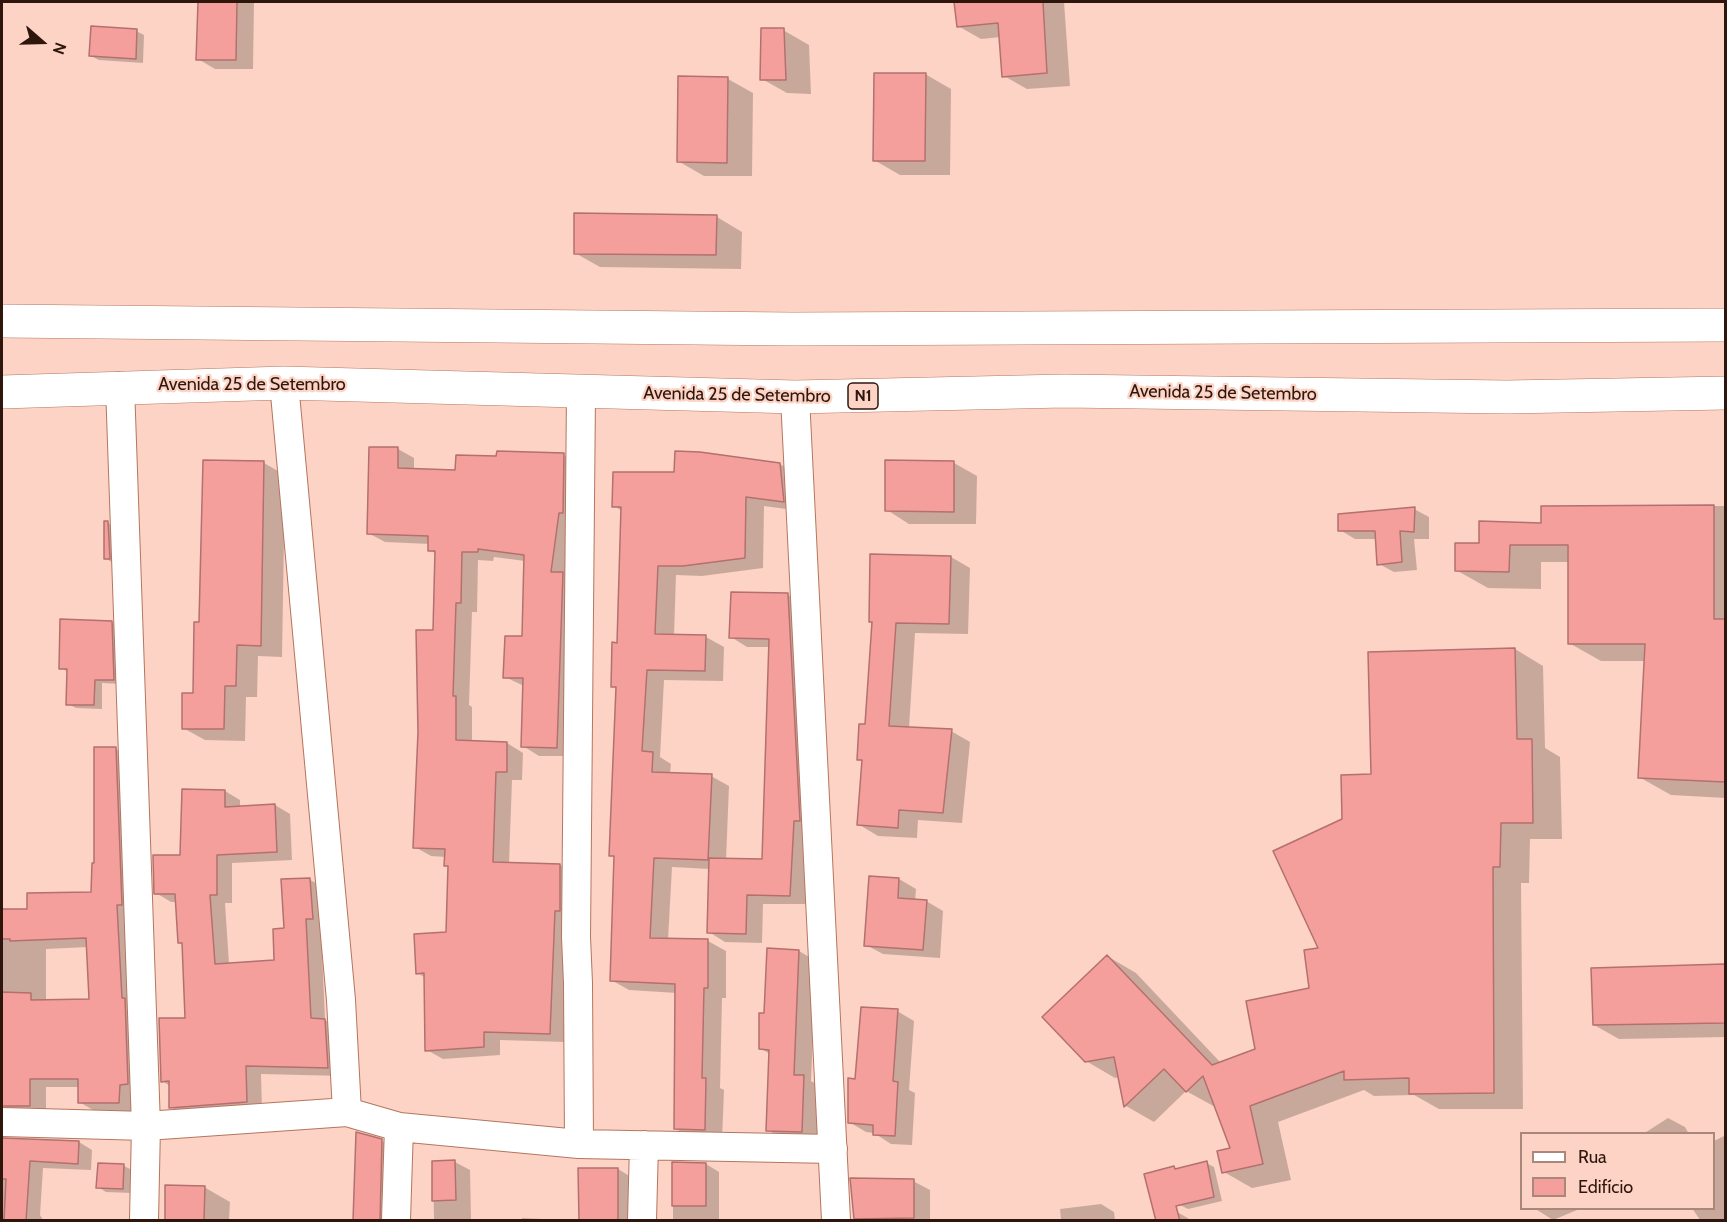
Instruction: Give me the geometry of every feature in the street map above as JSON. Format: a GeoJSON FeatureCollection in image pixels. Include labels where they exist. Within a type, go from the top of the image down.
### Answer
{"type":"FeatureCollection","features":[{"type":"Feature","properties":{"kind":"highway"},"geometry":{"type":"LineString","coordinates":[[2,321],[792,328],[1725,325]]}},
{"type":"Feature","properties":{"kind":"highway","name":"Avenida 25 de Setembro"},"geometry":{"type":"LineString","coordinates":[[2,392],[120,386],[284,383],[581,393],[795,397],[1064,391],[1507,397],[1725,393]]}},
{"type":"Feature","properties":{"kind":"street"},"geometry":{"type":"LineString","coordinates":[[284,383],[341,1000],[347,1112]]}},
{"type":"Feature","properties":{"kind":"street"},"geometry":{"type":"LineString","coordinates":[[120,386],[146,1126],[144,1221]]}},
{"type":"Feature","properties":{"kind":"street"},"geometry":{"type":"LineString","coordinates":[[579,1144],[576,937],[581,393]]}},
{"type":"Feature","properties":{"kind":"street"},"geometry":{"type":"LineString","coordinates":[[795,397],[837,1221]]}},
{"type":"Feature","properties":{"kind":"street"},"geometry":{"type":"LineString","coordinates":[[2,1122],[146,1126],[347,1112],[399,1127],[579,1144],[833,1149]]}},
{"type":"Feature","properties":{"kind":"street"},"geometry":{"type":"LineString","coordinates":[[396,1221],[399,1127]]}},
{"type":"Feature","properties":{"kind":"street"},"geometry":{"type":"LineString","coordinates":[[642,1221],[644,1145]]}},
{"type":"Feature","properties":{"kind":"building"},"geometry":{"type":"Polygon","coordinates":[[[198,2],[237,2],[236,60],[196,60],[198,2]]]}},
{"type":"Feature","properties":{"kind":"building"},"geometry":{"type":"Polygon","coordinates":[[[954,2],[1043,2],[1047,73],[1002,77],[998,23],[957,27],[954,2]]]}},
{"type":"Feature","properties":{"kind":"building"},"geometry":{"type":"Polygon","coordinates":[[[91,26],[137,29],[136,59],[89,56],[91,26]]]}},
{"type":"Feature","properties":{"kind":"building"},"geometry":{"type":"Polygon","coordinates":[[[761,28],[784,28],[786,80],[760,80],[761,28]]]}},
{"type":"Feature","properties":{"kind":"building"},"geometry":{"type":"Polygon","coordinates":[[[874,73],[926,73],[925,161],[873,161],[874,73]]]}},
{"type":"Feature","properties":{"kind":"building"},"geometry":{"type":"Polygon","coordinates":[[[678,76],[728,77],[727,163],[677,162],[678,76]]]}},
{"type":"Feature","properties":{"kind":"building"},"geometry":{"type":"Polygon","coordinates":[[[574,213],[717,215],[716,255],[574,254],[574,213]]]}},
{"type":"Feature","properties":{"kind":"building"},"geometry":{"type":"Polygon","coordinates":[[[369,447],[398,447],[398,468],[455,470],[456,455],[496,456],[497,451],[564,453],[563,513],[559,513],[551,572],[563,572],[557,748],[521,747],[523,678],[503,678],[505,636],[522,636],[524,555],[478,549],[478,552],[462,552],[461,603],[456,603],[453,696],[456,696],[456,740],[507,742],[507,772],[496,772],[493,862],[560,864],[560,911],[555,911],[550,1034],[484,1032],[484,1047],[425,1051],[424,973],[416,974],[414,934],[446,932],[448,866],[444,866],[445,849],[413,848],[418,732],[416,630],[433,630],[435,551],[428,551],[428,536],[367,534],[369,447]]]}},
{"type":"Feature","properties":{"kind":"building"},"geometry":{"type":"Polygon","coordinates":[[[675,451],[700,452],[780,463],[784,502],[746,497],[745,558],[683,566],[658,566],[655,634],[706,635],[705,671],[647,670],[642,751],[653,752],[652,772],[712,774],[708,860],[654,858],[650,938],[708,939],[708,988],[704,988],[702,1078],[706,1078],[705,1130],[674,1129],[675,984],[610,981],[614,856],[609,856],[616,687],[611,687],[612,642],[617,643],[621,507],[612,507],[613,472],[674,472],[675,451]]]}},
{"type":"Feature","properties":{"kind":"building"},"geometry":{"type":"Polygon","coordinates":[[[203,460],[264,461],[261,646],[237,645],[236,686],[225,686],[224,729],[182,729],[182,693],[193,693],[194,622],[199,622],[203,460]]]}},
{"type":"Feature","properties":{"kind":"building"},"geometry":{"type":"Polygon","coordinates":[[[885,460],[954,461],[954,512],[885,511],[885,460]]]}},
{"type":"Feature","properties":{"kind":"building"},"geometry":{"type":"Polygon","coordinates":[[[1714,505],[1714,619],[1725,619],[1725,782],[1638,778],[1645,644],[1568,644],[1568,545],[1510,545],[1509,572],[1455,571],[1455,543],[1479,543],[1479,521],[1541,523],[1541,506],[1714,505]]]}},
{"type":"Feature","properties":{"kind":"building"},"geometry":{"type":"Polygon","coordinates":[[[1415,507],[1414,532],[1400,531],[1402,562],[1377,565],[1375,531],[1338,531],[1338,514],[1415,507]]]}},
{"type":"Feature","properties":{"kind":"building"},"geometry":{"type":"Polygon","coordinates":[[[104,521],[108,521],[110,559],[104,559],[104,521]]]}},
{"type":"Feature","properties":{"kind":"building"},"geometry":{"type":"Polygon","coordinates":[[[870,554],[951,556],[949,624],[896,623],[889,726],[952,729],[943,813],[899,810],[898,828],[857,825],[862,760],[857,760],[859,724],[865,724],[872,622],[869,622],[870,554]]]}},
{"type":"Feature","properties":{"kind":"building"},"geometry":{"type":"Polygon","coordinates":[[[731,592],[788,593],[800,821],[794,821],[790,896],[747,895],[746,934],[707,933],[709,858],[762,859],[769,639],[729,638],[731,592]]]}},
{"type":"Feature","properties":{"kind":"building"},"geometry":{"type":"Polygon","coordinates":[[[60,619],[112,621],[114,680],[95,680],[94,705],[66,705],[67,669],[59,669],[60,619]]]}},
{"type":"Feature","properties":{"kind":"building"},"geometry":{"type":"Polygon","coordinates":[[[1515,648],[1517,739],[1532,739],[1533,823],[1501,823],[1500,867],[1493,867],[1494,1093],[1409,1094],[1409,1078],[1344,1080],[1344,1071],[1250,1106],[1263,1164],[1222,1173],[1217,1151],[1230,1148],[1203,1076],[1186,1092],[1164,1069],[1124,1107],[1114,1057],[1085,1062],[1042,1017],[1107,955],[1212,1065],[1255,1049],[1246,1001],[1309,988],[1304,950],[1318,948],[1273,851],[1342,819],[1341,775],[1371,774],[1368,652],[1515,648]]]}},
{"type":"Feature","properties":{"kind":"building"},"geometry":{"type":"Polygon","coordinates":[[[94,747],[116,747],[122,905],[117,905],[122,998],[125,998],[128,1084],[120,1085],[119,1103],[78,1103],[78,1079],[30,1079],[30,1106],[2,1106],[2,992],[31,993],[31,1000],[89,999],[86,938],[10,941],[10,939],[2,939],[2,909],[27,909],[27,893],[91,892],[92,863],[94,863],[94,747]]]}},
{"type":"Feature","properties":{"kind":"building"},"geometry":{"type":"Polygon","coordinates":[[[182,789],[225,790],[225,807],[275,804],[277,852],[217,855],[217,895],[210,895],[215,964],[274,960],[273,929],[284,928],[281,879],[310,878],[313,919],[306,919],[311,1018],[325,1019],[328,1068],[246,1066],[247,1102],[169,1108],[169,1081],[161,1082],[159,1018],[185,1018],[182,943],[178,943],[175,894],[154,894],[153,855],[180,855],[182,789]]]}},
{"type":"Feature","properties":{"kind":"building"},"geometry":{"type":"Polygon","coordinates":[[[869,876],[899,878],[898,898],[927,900],[923,950],[864,946],[869,876]]]}},
{"type":"Feature","properties":{"kind":"building"},"geometry":{"type":"Polygon","coordinates":[[[767,948],[799,950],[794,1075],[804,1075],[802,1132],[766,1131],[769,1050],[759,1049],[759,1013],[764,1013],[767,948]]]}},
{"type":"Feature","properties":{"kind":"building"},"geometry":{"type":"Polygon","coordinates":[[[1725,964],[1725,1023],[1593,1025],[1591,968],[1725,964]]]}},
{"type":"Feature","properties":{"kind":"building"},"geometry":{"type":"Polygon","coordinates":[[[861,1007],[898,1009],[893,1081],[898,1082],[895,1136],[873,1135],[873,1125],[848,1123],[848,1078],[855,1079],[861,1007]]]}},
{"type":"Feature","properties":{"kind":"building"},"geometry":{"type":"Polygon","coordinates":[[[356,1132],[382,1139],[380,1221],[353,1221],[356,1132]]]}},
{"type":"Feature","properties":{"kind":"building"},"geometry":{"type":"Polygon","coordinates":[[[2,1138],[79,1141],[78,1164],[30,1161],[26,1221],[4,1221],[6,1179],[2,1179],[2,1138]]]}},
{"type":"Feature","properties":{"kind":"building"},"geometry":{"type":"Polygon","coordinates":[[[455,1160],[456,1200],[432,1201],[432,1161],[455,1160]]]}},
{"type":"Feature","properties":{"kind":"building"},"geometry":{"type":"Polygon","coordinates":[[[1207,1161],[1214,1197],[1176,1206],[1180,1221],[1156,1221],[1144,1174],[1207,1161]]]}},
{"type":"Feature","properties":{"kind":"building"},"geometry":{"type":"Polygon","coordinates":[[[672,1162],[706,1163],[706,1206],[672,1206],[672,1162]]]}},
{"type":"Feature","properties":{"kind":"building"},"geometry":{"type":"Polygon","coordinates":[[[98,1163],[124,1164],[123,1189],[96,1188],[98,1163]]]}},
{"type":"Feature","properties":{"kind":"building"},"geometry":{"type":"Polygon","coordinates":[[[578,1168],[618,1168],[618,1221],[579,1221],[578,1168]]]}},
{"type":"Feature","properties":{"kind":"building"},"geometry":{"type":"Polygon","coordinates":[[[850,1178],[914,1179],[914,1218],[854,1219],[850,1178]]]}},
{"type":"Feature","properties":{"kind":"building"},"geometry":{"type":"Polygon","coordinates":[[[165,1185],[205,1186],[204,1221],[165,1221],[165,1185]]]}}]}
